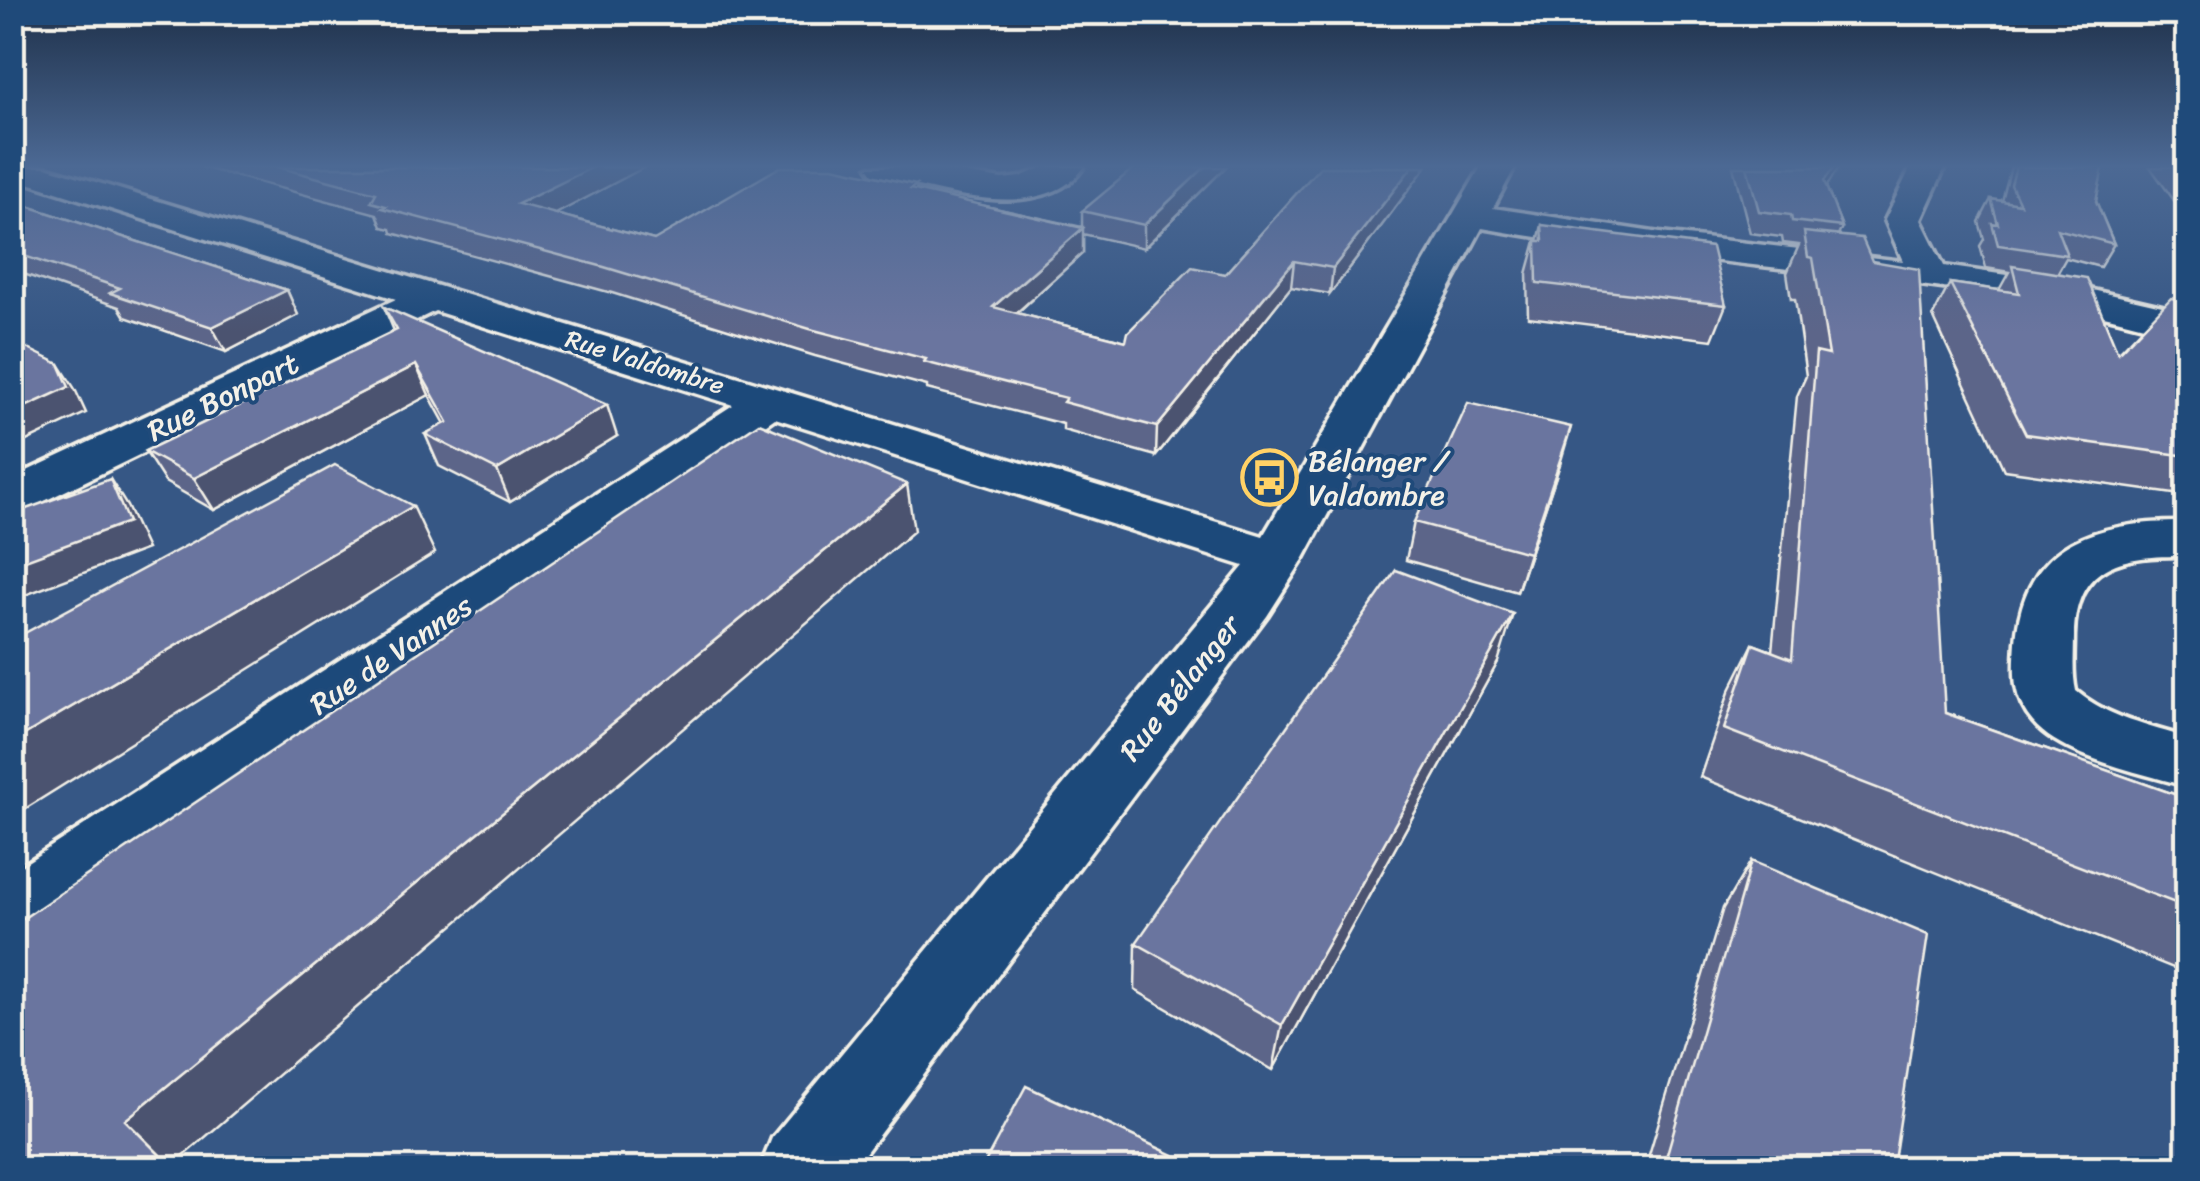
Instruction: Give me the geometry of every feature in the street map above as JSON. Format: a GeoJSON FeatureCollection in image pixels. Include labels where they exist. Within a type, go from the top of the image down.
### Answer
{"type":"FeatureCollection","features":[{"type":"Feature","properties":{"kind":"street","name":"Rue Valdombre"},"geometry":{"type":"LineString","coordinates":[[190,222],[1276,558]]}},
{"type":"Feature","properties":{"kind":"street","name":"Rue Bélanger"},"geometry":{"type":"LineString","coordinates":[[802,1168],[1235,619],[1276,558],[1466,222]]}},
{"type":"Feature","properties":{"kind":"street"},"geometry":{"type":"LineString","coordinates":[[1596,222],[1690,248],[2080,296],[2188,325]]}},
{"type":"Feature","properties":{"kind":"street"},"geometry":{"type":"LineString","coordinates":[[1904,222],[1930,276]]}},
{"type":"Feature","properties":{"kind":"street","name":"Rue Bonpart"},"geometry":{"type":"LineString","coordinates":[[12,497],[433,297]]}},
{"type":"Feature","properties":{"kind":"street","name":"Rue de Vannes"},"geometry":{"type":"LineString","coordinates":[[12,910],[770,401]]}},
{"type":"Feature","properties":{"kind":"street"},"geometry":{"type":"LineString","coordinates":[[2188,539],[2132,542],[2094,554],[2065,571],[2051,594],[2044,679],[2051,703],[2082,726],[2188,763]]}},
{"type":"Feature","properties":{"kind":"building"},"geometry":{"type":"Polygon","coordinates":[[[12,222],[77,222],[287,290],[212,327],[110,293],[120,288],[12,252],[12,222]]]}},
{"type":"Feature","properties":{"kind":"building"},"geometry":{"type":"Polygon","coordinates":[[[435,222],[586,222],[654,240],[685,222],[1057,222],[1083,228],[993,307],[1126,341],[1128,332],[1192,267],[1225,274],[1271,222],[1369,222],[1333,268],[1294,261],[1157,427],[435,222]]]}},
{"type":"Feature","properties":{"kind":"building"},"geometry":{"type":"Polygon","coordinates":[[[1801,222],[1840,222],[1842,227],[1801,222]]]}},
{"type":"Feature","properties":{"kind":"building"},"geometry":{"type":"Polygon","coordinates":[[[2105,222],[2114,244],[2057,229],[2067,255],[1998,245],[1992,223],[2105,222]]]}},
{"type":"Feature","properties":{"kind":"building"},"geometry":{"type":"Polygon","coordinates":[[[1542,225],[1712,247],[1726,305],[1537,283],[1536,241],[1543,241],[1542,225]]]}},
{"type":"Feature","properties":{"kind":"building"},"geometry":{"type":"Polygon","coordinates":[[[1804,232],[1862,238],[1872,261],[1919,269],[1945,713],[2188,799],[2188,908],[1724,729],[1753,644],[1792,659],[1816,352],[1829,355],[1813,258],[1808,257],[1804,232]]]}},
{"type":"Feature","properties":{"kind":"building"},"geometry":{"type":"Polygon","coordinates":[[[2012,266],[2087,278],[2118,353],[2171,298],[2188,301],[2188,456],[2026,434],[1950,283],[2019,293],[2012,266]]]}},
{"type":"Feature","properties":{"kind":"building"},"geometry":{"type":"Polygon","coordinates":[[[384,307],[607,405],[497,470],[425,434],[448,422],[416,365],[194,478],[145,451],[397,330],[384,307]]]}},
{"type":"Feature","properties":{"kind":"building"},"geometry":{"type":"Polygon","coordinates":[[[12,341],[59,364],[69,387],[12,413],[12,341]]]}},
{"type":"Feature","properties":{"kind":"building"},"geometry":{"type":"Polygon","coordinates":[[[1468,403],[1571,427],[1529,553],[1414,522],[1468,403]]]}},
{"type":"Feature","properties":{"kind":"building"},"geometry":{"type":"Polygon","coordinates":[[[759,423],[907,484],[125,1120],[173,1168],[12,1168],[12,926],[759,423]]]}},
{"type":"Feature","properties":{"kind":"building"},"geometry":{"type":"Polygon","coordinates":[[[335,465],[413,506],[12,742],[12,640],[335,465]]]}},
{"type":"Feature","properties":{"kind":"building"},"geometry":{"type":"Polygon","coordinates":[[[110,479],[128,522],[12,565],[12,514],[110,479]]]}},
{"type":"Feature","properties":{"kind":"building"},"geometry":{"type":"Polygon","coordinates":[[[1396,570],[1513,614],[1282,1025],[1136,943],[1396,570]]]}},
{"type":"Feature","properties":{"kind":"building"},"geometry":{"type":"Polygon","coordinates":[[[1751,861],[1928,935],[1893,1168],[1663,1168],[1751,861]]]}},
{"type":"Feature","properties":{"kind":"building"},"geometry":{"type":"Polygon","coordinates":[[[1026,1086],[1201,1168],[982,1168],[1026,1086]]]}},
{"type":"Feature","properties":{"kind":"place","name":"Bélanger / Valdombre"},"geometry":{"type":"Point","coordinates":[1269,478]}}]}
